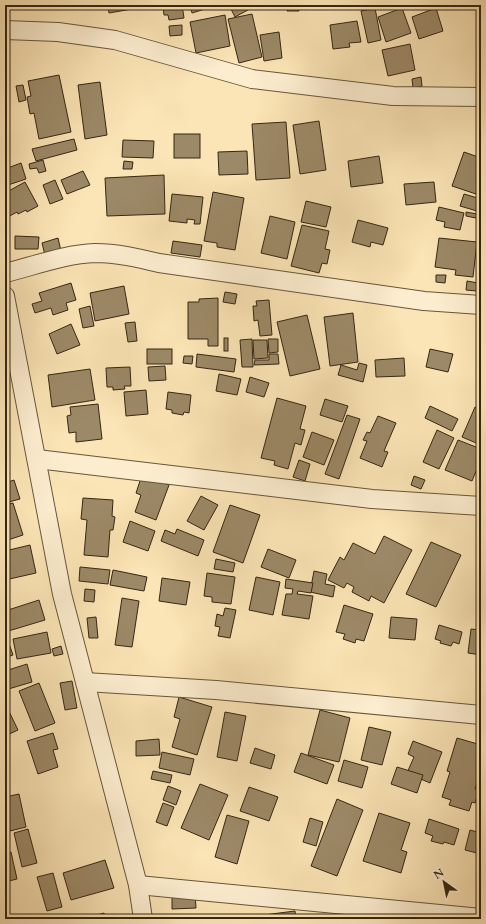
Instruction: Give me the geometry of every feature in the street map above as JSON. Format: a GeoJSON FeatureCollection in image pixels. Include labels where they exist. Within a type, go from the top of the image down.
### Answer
{"type":"FeatureCollection","features":[{"type":"Feature","properties":{"kind":"street"},"geometry":{"type":"LineString","coordinates":[[5,30],[58,32],[115,40],[252,79],[393,96],[481,97]]}},
{"type":"Feature","properties":{"kind":"street"},"geometry":{"type":"LineString","coordinates":[[5,273],[94,253],[121,255],[159,263],[424,301],[481,305]]}},
{"type":"Feature","properties":{"kind":"street"},"geometry":{"type":"LineString","coordinates":[[5,296],[62,594],[138,885],[143,919]]}},
{"type":"Feature","properties":{"kind":"street"},"geometry":{"type":"LineString","coordinates":[[37,459],[364,498],[481,506]]}},
{"type":"Feature","properties":{"kind":"street"},"geometry":{"type":"LineString","coordinates":[[85,682],[216,690],[481,715]]}},
{"type":"Feature","properties":{"kind":"street"},"geometry":{"type":"LineString","coordinates":[[138,885],[481,918]]}},
{"type":"Feature","properties":{"kind":"building"},"geometry":{"type":"Polygon","coordinates":[[[98,5],[131,5],[132,9],[109,13],[108,6],[99,8],[98,5]]]}},
{"type":"Feature","properties":{"kind":"building"},"geometry":{"type":"Polygon","coordinates":[[[163,5],[182,5],[184,18],[169,20],[168,15],[164,15],[163,5]]]}},
{"type":"Feature","properties":{"kind":"building"},"geometry":{"type":"Polygon","coordinates":[[[190,5],[218,5],[192,13],[190,5]]]}},
{"type":"Feature","properties":{"kind":"building"},"geometry":{"type":"Polygon","coordinates":[[[229,5],[257,5],[235,17],[229,5]]]}},
{"type":"Feature","properties":{"kind":"building"},"geometry":{"type":"Polygon","coordinates":[[[269,5],[311,5],[311,7],[299,7],[299,11],[287,11],[288,7],[269,7],[269,5]]]}},
{"type":"Feature","properties":{"kind":"building"},"geometry":{"type":"Polygon","coordinates":[[[375,8],[381,40],[368,43],[361,11],[375,8]]]}},
{"type":"Feature","properties":{"kind":"building"},"geometry":{"type":"Polygon","coordinates":[[[402,8],[411,33],[386,42],[378,17],[402,8]]]}},
{"type":"Feature","properties":{"kind":"building"},"geometry":{"type":"Polygon","coordinates":[[[436,8],[443,31],[419,39],[412,17],[436,8]]]}},
{"type":"Feature","properties":{"kind":"building"},"geometry":{"type":"Polygon","coordinates":[[[252,14],[262,57],[239,63],[228,19],[252,14]]]}},
{"type":"Feature","properties":{"kind":"building"},"geometry":{"type":"Polygon","coordinates":[[[225,15],[230,46],[196,53],[190,22],[225,15]]]}},
{"type":"Feature","properties":{"kind":"building"},"geometry":{"type":"Polygon","coordinates":[[[357,21],[361,42],[349,43],[350,47],[333,49],[330,25],[357,21]]]}},
{"type":"Feature","properties":{"kind":"building"},"geometry":{"type":"Polygon","coordinates":[[[182,25],[182,35],[170,36],[169,26],[182,25]]]}},
{"type":"Feature","properties":{"kind":"building"},"geometry":{"type":"Polygon","coordinates":[[[279,32],[282,58],[264,61],[260,35],[279,32]]]}},
{"type":"Feature","properties":{"kind":"building"},"geometry":{"type":"Polygon","coordinates":[[[410,44],[415,70],[388,76],[382,50],[410,44]]]}},
{"type":"Feature","properties":{"kind":"building"},"geometry":{"type":"Polygon","coordinates":[[[59,75],[71,132],[39,139],[34,113],[30,114],[27,97],[31,96],[28,81],[59,75]]]}},
{"type":"Feature","properties":{"kind":"building"},"geometry":{"type":"Polygon","coordinates":[[[421,77],[422,86],[413,88],[412,79],[421,77]]]}},
{"type":"Feature","properties":{"kind":"building"},"geometry":{"type":"Polygon","coordinates":[[[100,82],[107,135],[85,139],[78,85],[100,82]]]}},
{"type":"Feature","properties":{"kind":"building"},"geometry":{"type":"Polygon","coordinates":[[[23,85],[26,100],[19,102],[16,86],[23,85]]]}},
{"type":"Feature","properties":{"kind":"building"},"geometry":{"type":"Polygon","coordinates":[[[319,121],[326,170],[300,174],[293,125],[319,121]]]}},
{"type":"Feature","properties":{"kind":"building"},"geometry":{"type":"Polygon","coordinates":[[[286,122],[290,178],[256,180],[252,124],[286,122]]]}},
{"type":"Feature","properties":{"kind":"building"},"geometry":{"type":"Polygon","coordinates":[[[174,134],[200,134],[200,158],[174,158],[174,134]]]}},
{"type":"Feature","properties":{"kind":"building"},"geometry":{"type":"Polygon","coordinates":[[[74,139],[77,150],[36,161],[32,149],[74,139]]]}},
{"type":"Feature","properties":{"kind":"building"},"geometry":{"type":"Polygon","coordinates":[[[123,140],[154,141],[153,158],[122,157],[123,140]]]}},
{"type":"Feature","properties":{"kind":"building"},"geometry":{"type":"Polygon","coordinates":[[[247,151],[248,174],[219,175],[218,152],[247,151]]]}},
{"type":"Feature","properties":{"kind":"building"},"geometry":{"type":"Polygon","coordinates":[[[464,152],[481,158],[481,189],[479,195],[452,186],[464,152]]]}},
{"type":"Feature","properties":{"kind":"building"},"geometry":{"type":"Polygon","coordinates":[[[379,156],[383,183],[351,187],[348,161],[379,156]]]}},
{"type":"Feature","properties":{"kind":"building"},"geometry":{"type":"Polygon","coordinates":[[[43,160],[46,171],[39,173],[37,168],[30,169],[29,164],[43,160]]]}},
{"type":"Feature","properties":{"kind":"building"},"geometry":{"type":"Polygon","coordinates":[[[124,161],[133,162],[132,169],[123,169],[124,161]]]}},
{"type":"Feature","properties":{"kind":"building"},"geometry":{"type":"Polygon","coordinates":[[[21,163],[26,179],[5,186],[5,169],[21,163]]]}},
{"type":"Feature","properties":{"kind":"building"},"geometry":{"type":"Polygon","coordinates":[[[83,171],[90,185],[67,194],[61,180],[83,171]]]}},
{"type":"Feature","properties":{"kind":"building"},"geometry":{"type":"Polygon","coordinates":[[[164,175],[165,214],[107,216],[105,178],[164,175]]]}},
{"type":"Feature","properties":{"kind":"building"},"geometry":{"type":"Polygon","coordinates":[[[55,180],[63,199],[50,204],[43,185],[55,180]]]}},
{"type":"Feature","properties":{"kind":"building"},"geometry":{"type":"Polygon","coordinates":[[[25,182],[38,206],[27,212],[26,210],[18,214],[17,212],[6,218],[5,193],[25,182]]]}},
{"type":"Feature","properties":{"kind":"building"},"geometry":{"type":"Polygon","coordinates":[[[434,182],[436,202],[406,205],[404,184],[434,182]]]}},
{"type":"Feature","properties":{"kind":"building"},"geometry":{"type":"Polygon","coordinates":[[[213,192],[244,198],[235,250],[217,247],[217,243],[204,241],[213,192]]]}},
{"type":"Feature","properties":{"kind":"building"},"geometry":{"type":"Polygon","coordinates":[[[172,194],[203,197],[200,224],[194,224],[195,220],[187,219],[187,223],[169,221],[172,194]]]}},
{"type":"Feature","properties":{"kind":"building"},"geometry":{"type":"Polygon","coordinates":[[[464,194],[481,199],[477,211],[460,206],[464,194]]]}},
{"type":"Feature","properties":{"kind":"building"},"geometry":{"type":"Polygon","coordinates":[[[306,201],[331,207],[326,227],[301,222],[306,201]]]}},
{"type":"Feature","properties":{"kind":"building"},"geometry":{"type":"Polygon","coordinates":[[[439,207],[464,213],[460,230],[444,227],[445,222],[436,220],[439,207]]]}},
{"type":"Feature","properties":{"kind":"building"},"geometry":{"type":"Polygon","coordinates":[[[466,212],[477,214],[476,218],[466,216],[466,212]]]}},
{"type":"Feature","properties":{"kind":"building"},"geometry":{"type":"Polygon","coordinates":[[[270,216],[295,222],[287,259],[261,253],[270,216]]]}},
{"type":"Feature","properties":{"kind":"building"},"geometry":{"type":"Polygon","coordinates":[[[358,220],[388,228],[383,245],[371,242],[370,247],[352,242],[358,220]]]}},
{"type":"Feature","properties":{"kind":"building"},"geometry":{"type":"Polygon","coordinates":[[[302,225],[329,231],[325,249],[330,250],[327,264],[322,263],[319,273],[291,266],[302,225]]]}},
{"type":"Feature","properties":{"kind":"building"},"geometry":{"type":"Polygon","coordinates":[[[15,236],[39,237],[38,249],[15,249],[15,236]]]}},
{"type":"Feature","properties":{"kind":"building"},"geometry":{"type":"Polygon","coordinates":[[[58,238],[61,251],[45,255],[42,243],[58,238]]]}},
{"type":"Feature","properties":{"kind":"building"},"geometry":{"type":"Polygon","coordinates":[[[439,238],[477,242],[473,277],[455,275],[456,270],[435,267],[439,238]]]}},
{"type":"Feature","properties":{"kind":"building"},"geometry":{"type":"Polygon","coordinates":[[[173,241],[202,245],[200,257],[171,253],[173,241]]]}},
{"type":"Feature","properties":{"kind":"building"},"geometry":{"type":"Polygon","coordinates":[[[436,275],[446,275],[445,283],[436,282],[436,275]]]}},
{"type":"Feature","properties":{"kind":"building"},"geometry":{"type":"Polygon","coordinates":[[[467,281],[478,283],[477,291],[466,290],[467,281]]]}},
{"type":"Feature","properties":{"kind":"building"},"geometry":{"type":"Polygon","coordinates":[[[71,283],[76,300],[66,303],[68,310],[53,315],[51,308],[35,313],[32,304],[42,301],[39,293],[71,283]]]}},
{"type":"Feature","properties":{"kind":"building"},"geometry":{"type":"Polygon","coordinates":[[[124,286],[129,314],[95,321],[90,293],[124,286]]]}},
{"type":"Feature","properties":{"kind":"building"},"geometry":{"type":"Polygon","coordinates":[[[225,292],[237,294],[235,304],[223,302],[225,292]]]}},
{"type":"Feature","properties":{"kind":"building"},"geometry":{"type":"Polygon","coordinates":[[[218,298],[218,346],[208,346],[208,339],[188,339],[188,302],[199,302],[199,299],[218,298]]]}},
{"type":"Feature","properties":{"kind":"building"},"geometry":{"type":"Polygon","coordinates":[[[269,300],[272,335],[260,336],[258,320],[254,321],[253,306],[257,306],[256,301],[269,300]]]}},
{"type":"Feature","properties":{"kind":"building"},"geometry":{"type":"Polygon","coordinates":[[[90,306],[94,326],[83,328],[79,309],[90,306]]]}},
{"type":"Feature","properties":{"kind":"building"},"geometry":{"type":"Polygon","coordinates":[[[353,313],[358,362],[330,366],[324,317],[353,313]]]}},
{"type":"Feature","properties":{"kind":"building"},"geometry":{"type":"Polygon","coordinates":[[[307,315],[320,369],[290,376],[277,322],[307,315]]]}},
{"type":"Feature","properties":{"kind":"building"},"geometry":{"type":"Polygon","coordinates":[[[135,322],[137,341],[128,342],[125,323],[135,322]]]}},
{"type":"Feature","properties":{"kind":"building"},"geometry":{"type":"Polygon","coordinates":[[[71,324],[80,345],[57,354],[49,334],[71,324]]]}},
{"type":"Feature","properties":{"kind":"building"},"geometry":{"type":"Polygon","coordinates":[[[224,338],[228,338],[228,351],[224,351],[224,338]]]}},
{"type":"Feature","properties":{"kind":"building"},"geometry":{"type":"Polygon","coordinates":[[[252,339],[253,367],[242,367],[240,340],[252,339]]]}},
{"type":"Feature","properties":{"kind":"building"},"geometry":{"type":"Polygon","coordinates":[[[268,339],[278,339],[278,352],[269,353],[268,339]]]}},
{"type":"Feature","properties":{"kind":"building"},"geometry":{"type":"Polygon","coordinates":[[[253,340],[267,340],[268,358],[254,359],[253,340]]]}},
{"type":"Feature","properties":{"kind":"building"},"geometry":{"type":"Polygon","coordinates":[[[147,349],[172,349],[172,364],[147,364],[147,349]]]}},
{"type":"Feature","properties":{"kind":"building"},"geometry":{"type":"Polygon","coordinates":[[[430,349],[453,354],[448,372],[426,367],[430,349]]]}},
{"type":"Feature","properties":{"kind":"building"},"geometry":{"type":"Polygon","coordinates":[[[197,354],[236,359],[234,372],[196,367],[197,354]]]}},
{"type":"Feature","properties":{"kind":"building"},"geometry":{"type":"Polygon","coordinates":[[[269,354],[278,354],[279,364],[254,365],[255,360],[269,360],[269,354]]]}},
{"type":"Feature","properties":{"kind":"building"},"geometry":{"type":"Polygon","coordinates":[[[184,356],[193,356],[192,364],[183,363],[184,356]]]}},
{"type":"Feature","properties":{"kind":"building"},"geometry":{"type":"Polygon","coordinates":[[[404,358],[405,376],[376,377],[375,360],[404,358]]]}},
{"type":"Feature","properties":{"kind":"building"},"geometry":{"type":"Polygon","coordinates":[[[359,363],[367,365],[363,382],[338,375],[341,365],[357,370],[359,363]]]}},
{"type":"Feature","properties":{"kind":"building"},"geometry":{"type":"Polygon","coordinates":[[[165,366],[166,380],[149,381],[148,367],[165,366]]]}},
{"type":"Feature","properties":{"kind":"building"},"geometry":{"type":"Polygon","coordinates":[[[130,367],[131,386],[124,386],[125,389],[113,390],[113,387],[107,387],[106,368],[130,367]]]}},
{"type":"Feature","properties":{"kind":"building"},"geometry":{"type":"Polygon","coordinates":[[[90,369],[95,400],[52,407],[48,375],[90,369]]]}},
{"type":"Feature","properties":{"kind":"building"},"geometry":{"type":"Polygon","coordinates":[[[219,374],[241,379],[237,395],[216,391],[219,374]]]}},
{"type":"Feature","properties":{"kind":"building"},"geometry":{"type":"Polygon","coordinates":[[[250,377],[269,383],[264,397],[246,392],[250,377]]]}},
{"type":"Feature","properties":{"kind":"building"},"geometry":{"type":"Polygon","coordinates":[[[146,390],[148,414],[126,416],[124,392],[146,390]]]}},
{"type":"Feature","properties":{"kind":"building"},"geometry":{"type":"Polygon","coordinates":[[[168,392],[191,395],[189,413],[184,412],[183,415],[172,413],[172,410],[166,409],[168,392]]]}},
{"type":"Feature","properties":{"kind":"building"},"geometry":{"type":"Polygon","coordinates":[[[277,398],[306,406],[300,429],[305,430],[301,445],[295,443],[288,469],[274,465],[275,461],[261,458],[277,398]]]}},
{"type":"Feature","properties":{"kind":"building"},"geometry":{"type":"Polygon","coordinates":[[[325,399],[348,406],[342,422],[320,415],[325,399]]]}},
{"type":"Feature","properties":{"kind":"building"},"geometry":{"type":"Polygon","coordinates":[[[98,404],[102,439],[76,442],[76,432],[69,433],[67,416],[71,415],[70,407],[98,404]]]}},
{"type":"Feature","properties":{"kind":"building"},"geometry":{"type":"Polygon","coordinates":[[[430,406],[458,419],[452,431],[425,418],[430,406]]]}},
{"type":"Feature","properties":{"kind":"building"},"geometry":{"type":"Polygon","coordinates":[[[475,407],[481,409],[481,445],[462,437],[475,407]]]}},
{"type":"Feature","properties":{"kind":"building"},"geometry":{"type":"Polygon","coordinates":[[[347,415],[360,419],[339,479],[325,474],[347,415]]]}},
{"type":"Feature","properties":{"kind":"building"},"geometry":{"type":"Polygon","coordinates":[[[378,416],[396,423],[384,451],[388,452],[382,467],[360,458],[367,441],[363,440],[367,432],[370,433],[378,416]]]}},
{"type":"Feature","properties":{"kind":"building"},"geometry":{"type":"Polygon","coordinates":[[[437,430],[454,438],[439,469],[423,462],[437,430]]]}},
{"type":"Feature","properties":{"kind":"building"},"geometry":{"type":"Polygon","coordinates":[[[312,432],[334,440],[324,465],[303,457],[312,432]]]}},
{"type":"Feature","properties":{"kind":"building"},"geometry":{"type":"Polygon","coordinates":[[[458,440],[481,449],[476,463],[479,464],[472,481],[445,470],[458,440]]]}},
{"type":"Feature","properties":{"kind":"building"},"geometry":{"type":"Polygon","coordinates":[[[299,460],[310,464],[305,481],[293,477],[299,460]]]}},
{"type":"Feature","properties":{"kind":"building"},"geometry":{"type":"Polygon","coordinates":[[[142,475],[169,485],[156,520],[135,512],[141,495],[136,493],[142,475]]]}},
{"type":"Feature","properties":{"kind":"building"},"geometry":{"type":"Polygon","coordinates":[[[414,476],[425,480],[421,489],[411,485],[414,476]]]}},
{"type":"Feature","properties":{"kind":"building"},"geometry":{"type":"Polygon","coordinates":[[[14,480],[20,499],[5,503],[5,483],[14,480]]]}},
{"type":"Feature","properties":{"kind":"building"},"geometry":{"type":"Polygon","coordinates":[[[201,496],[218,505],[204,530],[187,521],[201,496]]]}},
{"type":"Feature","properties":{"kind":"building"},"geometry":{"type":"Polygon","coordinates":[[[83,498],[113,500],[112,516],[115,517],[113,530],[110,530],[108,557],[84,555],[87,520],[81,519],[83,498]]]}},
{"type":"Feature","properties":{"kind":"building"},"geometry":{"type":"Polygon","coordinates":[[[13,503],[23,535],[5,541],[5,505],[13,503]]]}},
{"type":"Feature","properties":{"kind":"building"},"geometry":{"type":"Polygon","coordinates":[[[230,505],[260,515],[243,563],[213,552],[230,505]]]}},
{"type":"Feature","properties":{"kind":"building"},"geometry":{"type":"Polygon","coordinates":[[[130,521],[155,531],[148,551],[123,542],[130,521]]]}},
{"type":"Feature","properties":{"kind":"building"},"geometry":{"type":"Polygon","coordinates":[[[177,529],[204,540],[198,556],[161,541],[165,530],[175,534],[177,529]]]}},
{"type":"Feature","properties":{"kind":"building"},"geometry":{"type":"Polygon","coordinates":[[[384,536],[412,550],[384,603],[371,596],[369,601],[352,592],[354,587],[347,583],[344,588],[328,580],[340,557],[344,560],[353,543],[375,554],[384,536]]]}},
{"type":"Feature","properties":{"kind":"building"},"geometry":{"type":"Polygon","coordinates":[[[431,542],[461,555],[436,607],[406,594],[431,542]]]}},
{"type":"Feature","properties":{"kind":"building"},"geometry":{"type":"Polygon","coordinates":[[[30,545],[36,573],[5,580],[5,551],[30,545]]]}},
{"type":"Feature","properties":{"kind":"building"},"geometry":{"type":"Polygon","coordinates":[[[268,549],[296,560],[289,578],[261,567],[268,549]]]}},
{"type":"Feature","properties":{"kind":"building"},"geometry":{"type":"Polygon","coordinates":[[[216,559],[235,563],[233,572],[214,569],[216,559]]]}},
{"type":"Feature","properties":{"kind":"building"},"geometry":{"type":"Polygon","coordinates":[[[80,567],[110,570],[108,584],[79,581],[80,567]]]}},
{"type":"Feature","properties":{"kind":"building"},"geometry":{"type":"Polygon","coordinates":[[[113,570],[147,577],[144,591],[110,585],[113,570]]]}},
{"type":"Feature","properties":{"kind":"building"},"geometry":{"type":"Polygon","coordinates":[[[314,571],[327,574],[325,584],[335,586],[333,597],[310,592],[314,571]]]}},
{"type":"Feature","properties":{"kind":"building"},"geometry":{"type":"Polygon","coordinates":[[[207,573],[235,577],[231,604],[212,602],[212,597],[204,596],[207,573]]]}},
{"type":"Feature","properties":{"kind":"building"},"geometry":{"type":"Polygon","coordinates":[[[256,577],[280,582],[273,615],[249,610],[256,577]]]}},
{"type":"Feature","properties":{"kind":"building"},"geometry":{"type":"Polygon","coordinates":[[[162,578],[190,582],[186,605],[159,601],[162,578]]]}},
{"type":"Feature","properties":{"kind":"building"},"geometry":{"type":"Polygon","coordinates":[[[286,579],[313,583],[311,593],[298,591],[297,594],[313,596],[309,619],[282,615],[286,594],[292,594],[293,589],[285,588],[286,579]]]}},
{"type":"Feature","properties":{"kind":"building"},"geometry":{"type":"Polygon","coordinates":[[[85,589],[95,590],[94,602],[84,601],[85,589]]]}},
{"type":"Feature","properties":{"kind":"building"},"geometry":{"type":"Polygon","coordinates":[[[122,598],[139,601],[132,647],[115,645],[122,598]]]}},
{"type":"Feature","properties":{"kind":"building"},"geometry":{"type":"Polygon","coordinates":[[[39,600],[45,620],[5,632],[5,611],[39,600]]]}},
{"type":"Feature","properties":{"kind":"building"},"geometry":{"type":"Polygon","coordinates":[[[344,605],[373,614],[364,641],[356,639],[355,643],[343,639],[345,634],[336,632],[344,605]]]}},
{"type":"Feature","properties":{"kind":"building"},"geometry":{"type":"Polygon","coordinates":[[[225,608],[236,610],[230,638],[218,636],[220,627],[215,626],[217,614],[223,616],[225,608]]]}},
{"type":"Feature","properties":{"kind":"building"},"geometry":{"type":"Polygon","coordinates":[[[96,617],[98,638],[89,638],[87,618],[96,617]]]}},
{"type":"Feature","properties":{"kind":"building"},"geometry":{"type":"Polygon","coordinates":[[[391,617],[417,619],[415,640],[389,638],[391,617]]]}},
{"type":"Feature","properties":{"kind":"building"},"geometry":{"type":"Polygon","coordinates":[[[439,625],[462,632],[459,644],[453,642],[451,646],[440,643],[441,641],[435,639],[439,625]]]}},
{"type":"Feature","properties":{"kind":"building"},"geometry":{"type":"Polygon","coordinates":[[[471,629],[481,630],[481,655],[468,653],[471,629]]]}},
{"type":"Feature","properties":{"kind":"building"},"geometry":{"type":"Polygon","coordinates":[[[47,632],[51,653],[17,659],[13,639],[47,632]]]}},
{"type":"Feature","properties":{"kind":"building"},"geometry":{"type":"Polygon","coordinates":[[[7,638],[13,655],[5,658],[5,639],[7,638]]]}},
{"type":"Feature","properties":{"kind":"building"},"geometry":{"type":"Polygon","coordinates":[[[61,646],[63,654],[54,656],[52,649],[61,646]]]}},
{"type":"Feature","properties":{"kind":"building"},"geometry":{"type":"Polygon","coordinates":[[[27,664],[32,682],[5,690],[5,671],[27,664]]]}},
{"type":"Feature","properties":{"kind":"building"},"geometry":{"type":"Polygon","coordinates":[[[72,681],[77,708],[65,710],[60,683],[72,681]]]}},
{"type":"Feature","properties":{"kind":"building"},"geometry":{"type":"Polygon","coordinates":[[[39,683],[55,723],[35,731],[19,691],[39,683]]]}},
{"type":"Feature","properties":{"kind":"building"},"geometry":{"type":"Polygon","coordinates":[[[179,697],[212,707],[197,755],[172,747],[180,719],[174,717],[179,697]]]}},
{"type":"Feature","properties":{"kind":"building"},"geometry":{"type":"Polygon","coordinates":[[[5,703],[18,730],[5,736],[5,703]]]}},
{"type":"Feature","properties":{"kind":"building"},"geometry":{"type":"Polygon","coordinates":[[[320,710],[350,718],[339,762],[308,755],[320,710]]]}},
{"type":"Feature","properties":{"kind":"building"},"geometry":{"type":"Polygon","coordinates":[[[225,712],[246,716],[237,761],[217,757],[225,712]]]}},
{"type":"Feature","properties":{"kind":"building"},"geometry":{"type":"Polygon","coordinates":[[[369,727],[391,732],[382,765],[361,760],[369,727]]]}},
{"type":"Feature","properties":{"kind":"building"},"geometry":{"type":"Polygon","coordinates":[[[53,733],[58,749],[53,750],[58,767],[38,774],[27,741],[53,733]]]}},
{"type":"Feature","properties":{"kind":"building"},"geometry":{"type":"Polygon","coordinates":[[[457,738],[481,745],[481,775],[479,775],[475,789],[479,789],[475,803],[472,802],[469,811],[449,805],[451,800],[442,797],[450,772],[447,771],[457,738]]]}},
{"type":"Feature","properties":{"kind":"building"},"geometry":{"type":"Polygon","coordinates":[[[159,739],[160,755],[136,756],[136,741],[159,739]]]}},
{"type":"Feature","properties":{"kind":"building"},"geometry":{"type":"Polygon","coordinates":[[[413,741],[442,752],[430,783],[407,773],[414,757],[408,754],[413,741]]]}},
{"type":"Feature","properties":{"kind":"building"},"geometry":{"type":"Polygon","coordinates":[[[255,748],[275,755],[271,769],[250,763],[255,748]]]}},
{"type":"Feature","properties":{"kind":"building"},"geometry":{"type":"Polygon","coordinates":[[[162,752],[194,759],[190,775],[159,768],[162,752]]]}},
{"type":"Feature","properties":{"kind":"building"},"geometry":{"type":"Polygon","coordinates":[[[301,753],[334,765],[327,784],[294,772],[301,753]]]}},
{"type":"Feature","properties":{"kind":"building"},"geometry":{"type":"Polygon","coordinates":[[[344,760],[368,767],[362,788],[338,781],[344,760]]]}},
{"type":"Feature","properties":{"kind":"building"},"geometry":{"type":"Polygon","coordinates":[[[397,767],[423,775],[417,793],[391,784],[397,767]]]}},
{"type":"Feature","properties":{"kind":"building"},"geometry":{"type":"Polygon","coordinates":[[[153,771],[172,775],[170,783],[151,779],[153,771]]]}},
{"type":"Feature","properties":{"kind":"building"},"geometry":{"type":"Polygon","coordinates":[[[200,784],[228,795],[209,840],[181,828],[200,784]]]}},
{"type":"Feature","properties":{"kind":"building"},"geometry":{"type":"Polygon","coordinates":[[[168,786],[181,791],[176,805],[163,800],[168,786]]]}},
{"type":"Feature","properties":{"kind":"building"},"geometry":{"type":"Polygon","coordinates":[[[249,787],[278,797],[269,821],[240,811],[249,787]]]}},
{"type":"Feature","properties":{"kind":"building"},"geometry":{"type":"Polygon","coordinates":[[[19,794],[26,827],[10,831],[5,810],[5,797],[19,794]]]}},
{"type":"Feature","properties":{"kind":"building"},"geometry":{"type":"Polygon","coordinates":[[[337,799],[363,810],[337,876],[311,866],[337,799]]]}},
{"type":"Feature","properties":{"kind":"building"},"geometry":{"type":"Polygon","coordinates":[[[163,803],[174,807],[167,826],[156,822],[163,803]]]}},
{"type":"Feature","properties":{"kind":"building"},"geometry":{"type":"Polygon","coordinates":[[[379,813],[410,823],[401,850],[407,852],[401,873],[363,861],[379,813]]]}},
{"type":"Feature","properties":{"kind":"building"},"geometry":{"type":"Polygon","coordinates":[[[227,815],[249,821],[237,864],[215,857],[227,815]]]}},
{"type":"Feature","properties":{"kind":"building"},"geometry":{"type":"Polygon","coordinates":[[[310,818],[323,822],[316,846],[303,842],[310,818]]]}},
{"type":"Feature","properties":{"kind":"building"},"geometry":{"type":"Polygon","coordinates":[[[429,819],[459,829],[454,845],[444,842],[443,844],[431,841],[433,836],[425,833],[429,819]]]}},
{"type":"Feature","properties":{"kind":"building"},"geometry":{"type":"Polygon","coordinates":[[[28,829],[37,863],[22,867],[14,833],[28,829]]]}},
{"type":"Feature","properties":{"kind":"building"},"geometry":{"type":"Polygon","coordinates":[[[470,830],[481,833],[481,854],[465,850],[470,830]]]}},
{"type":"Feature","properties":{"kind":"building"},"geometry":{"type":"Polygon","coordinates":[[[11,852],[17,879],[9,881],[8,877],[5,878],[5,853],[11,852]]]}},
{"type":"Feature","properties":{"kind":"building"},"geometry":{"type":"Polygon","coordinates":[[[105,860],[114,888],[71,900],[63,873],[105,860]]]}},
{"type":"Feature","properties":{"kind":"building"},"geometry":{"type":"Polygon","coordinates":[[[53,873],[62,907],[47,911],[37,877],[53,873]]]}},
{"type":"Feature","properties":{"kind":"building"},"geometry":{"type":"Polygon","coordinates":[[[195,893],[196,908],[172,909],[172,894],[195,893]]]}},
{"type":"Feature","properties":{"kind":"building"},"geometry":{"type":"Polygon","coordinates":[[[295,911],[296,919],[256,919],[256,916],[295,911]]]}},
{"type":"Feature","properties":{"kind":"building"},"geometry":{"type":"Polygon","coordinates":[[[104,913],[106,919],[83,919],[104,913]]]}}]}
